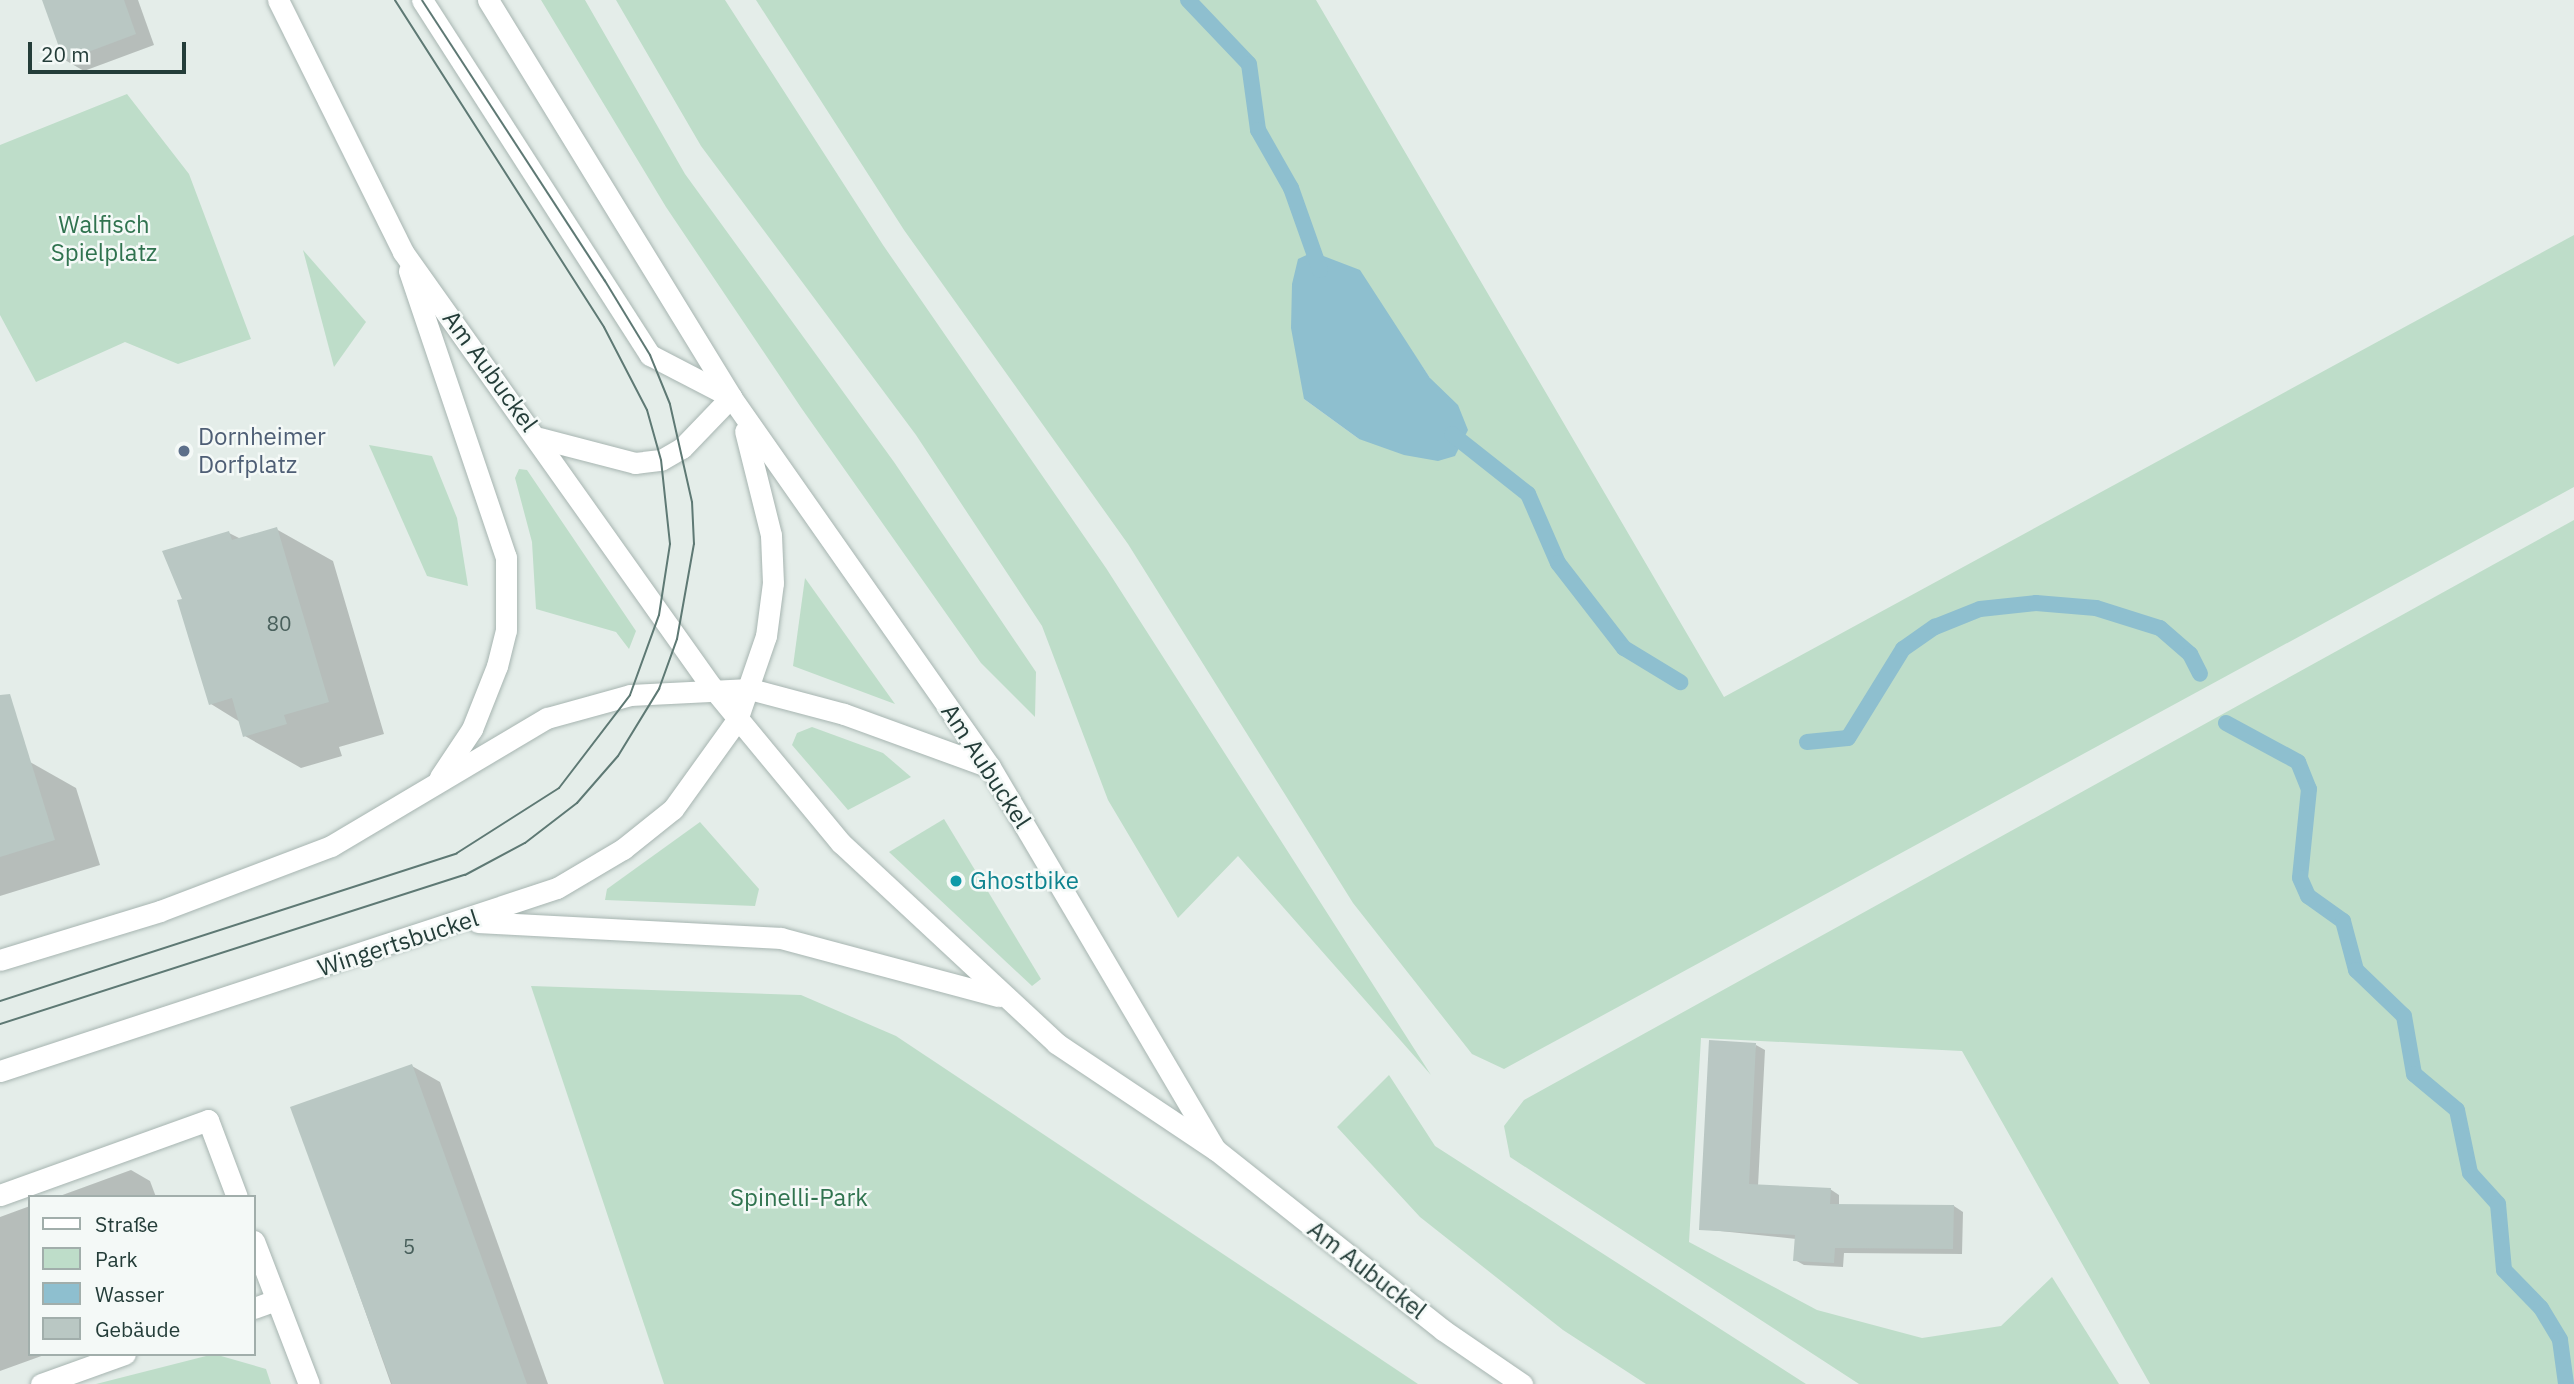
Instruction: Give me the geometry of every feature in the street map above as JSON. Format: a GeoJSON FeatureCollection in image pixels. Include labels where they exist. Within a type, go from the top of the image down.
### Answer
{"type":"FeatureCollection","features":[{"type":"Feature","properties":{"kind":"main road","name":"Am Aubuckel"},"geometry":{"type":"LineString","coordinates":[[278,0],[403,252],[540,438],[710,686],[841,844],[999,996],[1056,1043],[1216,1150],[1522,1384]]}},
{"type":"Feature","properties":{"kind":"main road"},"geometry":{"type":"LineString","coordinates":[[422,0],[650,355],[731,397],[682,448],[661,460],[635,463],[540,438]]}},
{"type":"Feature","properties":{"kind":"main road","name":"Am Aubuckel"},"geometry":{"type":"LineString","coordinates":[[488,0],[731,397],[989,767],[1216,1150]]}},
{"type":"Feature","properties":{"kind":"main road"},"geometry":{"type":"LineString","coordinates":[[403,252],[506,557],[506,630],[495,675],[472,729],[431,787]]}},
{"type":"Feature","properties":{"kind":"main road","name":"Am Aubuckel"},"geometry":{"type":"LineString","coordinates":[[731,397],[755,457],[771,535],[774,583],[750,689],[737,720]]}},
{"type":"Feature","properties":{"kind":"main road"},"geometry":{"type":"LineString","coordinates":[[0,960],[160,911],[331,846],[547,718],[659,689],[710,686],[750,689],[844,714],[989,767]]}},
{"type":"Feature","properties":{"kind":"main road","name":"Wingertsbuckel"},"geometry":{"type":"LineString","coordinates":[[0,1071],[465,922],[557,888],[623,849],[673,809],[737,720]]}},
{"type":"Feature","properties":{"kind":"main road"},"geometry":{"type":"LineString","coordinates":[[465,922],[781,938],[999,996]]}},
{"type":"Feature","properties":{"kind":"main road"},"geometry":{"type":"LineString","coordinates":[[0,1195],[208,1121],[236,1195]]}},
{"type":"Feature","properties":{"kind":"main road"},"geometry":{"type":"LineString","coordinates":[[256,1246],[309,1384]]}},
{"type":"Feature","properties":{"kind":"main road"},"geometry":{"type":"LineString","coordinates":[[256,1307],[276,1300]]}},
{"type":"Feature","properties":{"kind":"main road"},"geometry":{"type":"LineString","coordinates":[[41,1384],[119,1356]]}},
{"type":"Feature","properties":{"kind":"green space"},"geometry":{"type":"Polygon","coordinates":[[[541,0],[585,0],[685,174],[894,462],[1036,672],[1035,717],[981,663],[802,409],[666,207],[541,0]]]}},
{"type":"Feature","properties":{"kind":"green space"},"geometry":{"type":"Polygon","coordinates":[[[616,0],[725,0],[883,245],[1106,568],[1431,1075],[1238,856],[1178,918],[1108,800],[1042,626],[916,435],[701,146],[616,0]]]}},
{"type":"Feature","properties":{"kind":"green space"},"geometry":{"type":"Polygon","coordinates":[[[756,0],[1316,0],[1724,697],[2574,235],[2574,487],[1504,1069],[1472,1054],[1353,903],[1128,544],[904,230],[756,0]],[[1395,326],[1304,399],[1359,439],[1430,378],[1395,326]]]}},
{"type":"Feature","properties":{"kind":"green space","name":"Walfisch Spielplatz"},"geometry":{"type":"Polygon","coordinates":[[[127,94],[189,174],[251,339],[178,364],[125,342],[36,382],[0,315],[0,145],[127,94]]]}},
{"type":"Feature","properties":{"kind":"green space"},"geometry":{"type":"Polygon","coordinates":[[[303,250],[366,322],[334,367],[303,250]]]}},
{"type":"Feature","properties":{"kind":"green space"},"geometry":{"type":"Polygon","coordinates":[[[369,445],[432,456],[457,518],[468,586],[427,576],[369,445]]]}},
{"type":"Feature","properties":{"kind":"green space"},"geometry":{"type":"Polygon","coordinates":[[[519,469],[527,470],[636,631],[629,649],[616,632],[536,609],[532,542],[515,478],[519,469]]]}},
{"type":"Feature","properties":{"kind":"green space"},"geometry":{"type":"Polygon","coordinates":[[[2574,520],[2574,1384],[2150,1384],[1962,1051],[1701,1038],[1689,1242],[1817,1310],[1922,1338],[2001,1326],[2052,1277],[2119,1384],[1859,1384],[1510,1157],[1504,1126],[1524,1100],[2574,520]]]}},
{"type":"Feature","properties":{"kind":"green space"},"geometry":{"type":"Polygon","coordinates":[[[805,578],[895,704],[793,666],[805,578]]]}},
{"type":"Feature","properties":{"kind":"green space"},"geometry":{"type":"Polygon","coordinates":[[[812,727],[883,753],[911,777],[848,810],[792,745],[797,733],[812,727]]]}},
{"type":"Feature","properties":{"kind":"green space"},"geometry":{"type":"Polygon","coordinates":[[[944,819],[1041,979],[1032,986],[889,852],[944,819]]]}},
{"type":"Feature","properties":{"kind":"green space"},"geometry":{"type":"Polygon","coordinates":[[[700,822],[759,889],[755,906],[605,900],[607,889],[700,822]]]}},
{"type":"Feature","properties":{"kind":"green space","name":"Spinelli-Park"},"geometry":{"type":"Polygon","coordinates":[[[531,986],[801,995],[896,1036],[1418,1384],[664,1384],[531,986]]]}},
{"type":"Feature","properties":{"kind":"green space"},"geometry":{"type":"Polygon","coordinates":[[[1389,1075],[1435,1146],[1806,1384],[1646,1384],[1563,1330],[1420,1217],[1337,1127],[1389,1075]]]}},
{"type":"Feature","properties":{"kind":"green space"},"geometry":{"type":"Polygon","coordinates":[[[206,1356],[221,1356],[266,1369],[271,1384],[96,1384],[206,1356]]]}},
{"type":"Feature","properties":{"kind":"water"},"geometry":{"type":"Polygon","coordinates":[[[1313,252],[1360,270],[1430,378],[1458,405],[1468,430],[1455,456],[1438,461],[1404,455],[1359,439],[1304,399],[1291,328],[1292,284],[1298,259],[1313,252]]]}},
{"type":"Feature","properties":{"kind":"building"},"geometry":{"type":"Polygon","coordinates":[[[42,0],[124,0],[136,34],[64,61],[42,0]]]}},
{"type":"Feature","properties":{"kind":"building"},"geometry":{"type":"Polygon","coordinates":[[[277,527],[329,702],[284,715],[287,724],[243,737],[232,698],[209,705],[177,600],[182,599],[162,551],[229,531],[232,540],[277,527]]]}},
{"type":"Feature","properties":{"kind":"building"},"geometry":{"type":"Polygon","coordinates":[[[10,694],[55,840],[0,857],[0,695],[10,694]]]}},
{"type":"Feature","properties":{"kind":"building"},"geometry":{"type":"Polygon","coordinates":[[[1709,1040],[1756,1043],[1749,1184],[1831,1188],[1830,1204],[1954,1205],[1953,1249],[1835,1248],[1834,1263],[1793,1261],[1795,1235],[1699,1230],[1709,1040]]]}},
{"type":"Feature","properties":{"kind":"building"},"geometry":{"type":"Polygon","coordinates":[[[412,1064],[527,1384],[392,1384],[290,1107],[412,1064]]]}},
{"type":"Feature","properties":{"kind":"waterway"},"geometry":{"type":"LineString","coordinates":[[1188,0],[1249,64],[1258,130],[1291,188],[1320,270]]}},
{"type":"Feature","properties":{"kind":"waterway"},"geometry":{"type":"LineString","coordinates":[[1452,434],[1528,494],[1558,563],[1624,648],[1680,682]]}},
{"type":"Feature","properties":{"kind":"waterway"},"geometry":{"type":"LineString","coordinates":[[1807,742],[1848,738],[1903,649],[1935,627],[1980,609],[2036,603],[2096,608],[2160,628],[2190,654],[2200,674]]}},
{"type":"Feature","properties":{"kind":"waterway"},"geometry":{"type":"LineString","coordinates":[[2226,723],[2298,762],[2309,789],[2300,878],[2308,896],[2343,921],[2356,970],[2404,1016],[2414,1074],[2457,1110],[2470,1173],[2498,1204],[2504,1270],[2541,1308],[2560,1340],[2566,1384]]}},
{"type":"Feature","properties":{"kind":"tram line"},"geometry":{"type":"LineString","coordinates":[[0,1001],[457,853],[559,788],[630,695],[659,615],[670,544],[661,460],[647,410],[604,327],[395,0]]}},
{"type":"Feature","properties":{"kind":"tram line"},"geometry":{"type":"LineString","coordinates":[[0,1024],[465,875],[525,843],[577,803],[618,756],[659,689],[677,639],[694,544],[692,502],[670,404],[650,355],[605,281],[422,0]]}},
{"type":"Feature","properties":{"kind":"place","name":"Dornheimer Dorfplatz"},"geometry":{"type":"Point","coordinates":[184,451]}},
{"type":"Feature","properties":{"kind":"place","name":"Ghostbike"},"geometry":{"type":"Point","coordinates":[956,881]}}]}
